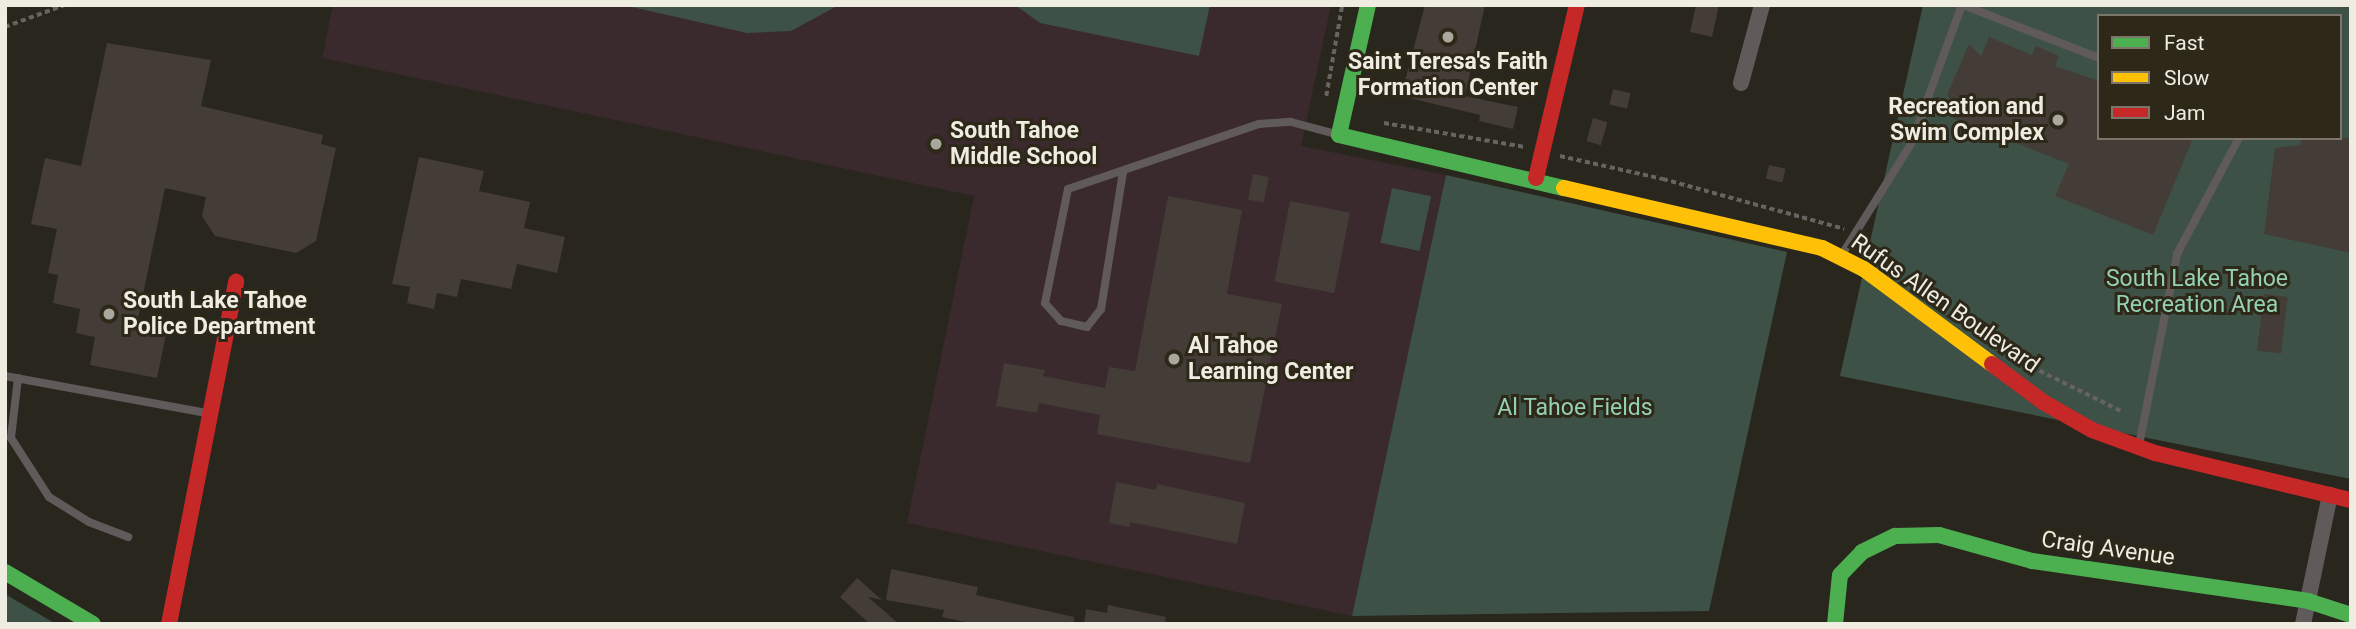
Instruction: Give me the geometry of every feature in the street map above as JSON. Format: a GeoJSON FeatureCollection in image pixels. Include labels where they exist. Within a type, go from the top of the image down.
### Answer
{"type":"FeatureCollection","features":[{"type":"Feature","properties":{"kind":"street"},"geometry":{"type":"LineString","coordinates":[[1339,135],[1368,5]]}},
{"type":"Feature","properties":{"kind":"street"},"geometry":{"type":"LineString","coordinates":[[1536,178],[1577,5]]}},
{"type":"Feature","properties":{"kind":"street"},"geometry":{"type":"LineString","coordinates":[[1741,83],[1762,5]]}},
{"type":"Feature","properties":{"kind":"street","name":"Rufus Allen Boulevard"},"geometry":{"type":"LineString","coordinates":[[1339,135],[1801,240],[1841,256],[1886,285],[2043,402],[2092,429],[2138,447],[2351,500]]}},
{"type":"Feature","properties":{"kind":"street"},"geometry":{"type":"LineString","coordinates":[[169,624],[236,281]]}},
{"type":"Feature","properties":{"kind":"street"},"geometry":{"type":"LineString","coordinates":[[2303,624],[2330,495]]}},
{"type":"Feature","properties":{"kind":"street","name":"Craig Avenue"},"geometry":{"type":"LineString","coordinates":[[1835,624],[1840,575],[1862,552],[1895,536],[1939,535],[2032,561],[2308,601],[2351,615]]}},
{"type":"Feature","properties":{"kind":"street"},"geometry":{"type":"LineString","coordinates":[[5,572],[93,624]]}},
{"type":"Feature","properties":{"kind":"lane"},"geometry":{"type":"LineString","coordinates":[[1841,256],[1911,144],[1962,5],[2097,57]]}},
{"type":"Feature","properties":{"kind":"lane"},"geometry":{"type":"LineString","coordinates":[[1123,172],[1101,309],[1087,327],[1061,321],[1045,303],[1068,190],[1259,124],[1290,122],[1339,135]]}},
{"type":"Feature","properties":{"kind":"lane"},"geometry":{"type":"LineString","coordinates":[[2138,447],[2177,254],[2238,140]]}},
{"type":"Feature","properties":{"kind":"lane"},"geometry":{"type":"LineString","coordinates":[[5,376],[210,414]]}},
{"type":"Feature","properties":{"kind":"lane"},"geometry":{"type":"LineString","coordinates":[[18,378],[11,438],[49,498],[89,522],[128,537]]}},
{"type":"Feature","properties":{"kind":"path"},"geometry":{"type":"LineString","coordinates":[[5,27],[64,5]]}},
{"type":"Feature","properties":{"kind":"path"},"geometry":{"type":"LineString","coordinates":[[1371,121],[1530,148]]}},
{"type":"Feature","properties":{"kind":"shaded area","name":"Al Tahoe Learning Center"},"geometry":{"type":"Polygon","coordinates":[[[333,5],[1331,5],[1301,146],[1446,175],[1352,616],[907,523],[974,196],[322,58],[333,5]]]}},
{"type":"Feature","properties":{"kind":"green space"},"geometry":{"type":"Polygon","coordinates":[[[623,5],[839,5],[791,31],[747,33],[623,5]]]}},
{"type":"Feature","properties":{"kind":"green space"},"geometry":{"type":"Polygon","coordinates":[[[1015,5],[1210,5],[1199,56],[1040,23],[1015,5]]]}},
{"type":"Feature","properties":{"kind":"green space","name":"South Lake Tahoe Recreation Area"},"geometry":{"type":"Polygon","coordinates":[[[1923,5],[2351,5],[2351,479],[1840,376],[1923,5]]]}},
{"type":"Feature","properties":{"kind":"green space","name":"Al Tahoe Fields"},"geometry":{"type":"Polygon","coordinates":[[[1446,175],[1787,252],[1709,611],[1352,616],[1446,175]]]}},
{"type":"Feature","properties":{"kind":"green space"},"geometry":{"type":"Polygon","coordinates":[[[1392,188],[1431,196],[1419,251],[1380,243],[1392,188]]]}},
{"type":"Feature","properties":{"kind":"green space"},"geometry":{"type":"Polygon","coordinates":[[[5,594],[56,624],[5,624],[5,594]]]}},
{"type":"Feature","properties":{"kind":"building"},"geometry":{"type":"Polygon","coordinates":[[[1425,5],[1485,5],[1465,96],[1518,107],[1513,129],[1479,121],[1480,115],[1401,96],[1425,5]]]}},
{"type":"Feature","properties":{"kind":"building"},"geometry":{"type":"Polygon","coordinates":[[[1696,5],[1719,5],[1712,37],[1690,32],[1696,5]]]}},
{"type":"Feature","properties":{"kind":"building"},"geometry":{"type":"Polygon","coordinates":[[[1989,37],[2032,55],[2036,46],[2059,56],[2055,66],[2097,80],[2097,140],[2192,140],[2153,235],[2055,196],[2069,164],[1953,118],[1958,109],[1947,95],[1969,44],[1981,56],[1989,37]]]}},
{"type":"Feature","properties":{"kind":"building"},"geometry":{"type":"Polygon","coordinates":[[[107,43],[211,60],[201,106],[323,135],[321,144],[336,148],[316,241],[296,253],[215,236],[202,216],[206,197],[165,188],[138,319],[168,325],[157,378],[90,365],[95,337],[76,333],[80,309],[53,303],[58,275],[48,273],[57,229],[31,224],[45,158],[81,166],[107,43]]]}},
{"type":"Feature","properties":{"kind":"building"},"geometry":{"type":"Polygon","coordinates":[[[1613,89],[1631,93],[1627,109],[1609,105],[1613,89]]]}},
{"type":"Feature","properties":{"kind":"building"},"geometry":{"type":"Polygon","coordinates":[[[1593,118],[1607,122],[1601,145],[1586,141],[1593,118]]]}},
{"type":"Feature","properties":{"kind":"building"},"geometry":{"type":"Polygon","coordinates":[[[2351,138],[2351,253],[2264,234],[2275,148],[2301,145],[2300,140],[2351,138]]]}},
{"type":"Feature","properties":{"kind":"building"},"geometry":{"type":"Polygon","coordinates":[[[419,157],[484,171],[479,191],[530,202],[524,228],[565,237],[557,273],[517,264],[511,289],[461,279],[457,297],[437,293],[434,309],[407,303],[410,287],[392,284],[419,157]]]}},
{"type":"Feature","properties":{"kind":"building"},"geometry":{"type":"Polygon","coordinates":[[[1769,165],[1786,169],[1782,182],[1766,179],[1769,165]]]}},
{"type":"Feature","properties":{"kind":"building"},"geometry":{"type":"Polygon","coordinates":[[[1253,174],[1269,177],[1264,203],[1248,200],[1253,174]]]}},
{"type":"Feature","properties":{"kind":"building"},"geometry":{"type":"Polygon","coordinates":[[[1168,196],[1242,210],[1227,294],[1282,304],[1250,463],[1097,434],[1100,415],[1039,403],[1037,413],[996,406],[1004,363],[1045,370],[1043,376],[1105,388],[1109,367],[1135,371],[1168,196]]]}},
{"type":"Feature","properties":{"kind":"building"},"geometry":{"type":"Polygon","coordinates":[[[1290,201],[1350,213],[1334,293],[1274,281],[1290,201]]]}},
{"type":"Feature","properties":{"kind":"building"},"geometry":{"type":"Polygon","coordinates":[[[2264,294],[2288,297],[2281,353],[2257,351],[2264,294]]]}},
{"type":"Feature","properties":{"kind":"building"},"geometry":{"type":"Polygon","coordinates":[[[1116,482],[1156,490],[1157,484],[1245,503],[1237,544],[1130,522],[1129,527],[1109,523],[1116,482]]]}},
{"type":"Feature","properties":{"kind":"building"},"geometry":{"type":"Polygon","coordinates":[[[891,569],[978,587],[976,595],[1074,617],[1074,624],[974,624],[942,617],[944,610],[886,600],[891,569]]]}},
{"type":"Feature","properties":{"kind":"building"},"geometry":{"type":"Polygon","coordinates":[[[857,578],[882,600],[868,597],[899,624],[870,624],[840,597],[857,578]]]}},
{"type":"Feature","properties":{"kind":"building"},"geometry":{"type":"Polygon","coordinates":[[[1108,605],[1166,617],[1165,624],[1084,624],[1086,609],[1107,613],[1108,605]]]}},
{"type":"Feature","properties":{"kind":"traffic: fast"},"geometry":{"type":"LineString","coordinates":[[1368,5],[1339,135],[1564,188]]}},
{"type":"Feature","properties":{"kind":"traffic: fast"},"geometry":{"type":"LineString","coordinates":[[1835,624],[1840,575],[1862,552],[1895,536],[1939,535],[2032,561],[2308,601],[2351,615]]}},
{"type":"Feature","properties":{"kind":"traffic: fast"},"geometry":{"type":"LineString","coordinates":[[5,572],[93,624]]}},
{"type":"Feature","properties":{"kind":"traffic: slow"},"geometry":{"type":"LineString","coordinates":[[1564,188],[1822,248],[1864,269],[1992,364]]}},
{"type":"Feature","properties":{"kind":"traffic: jam"},"geometry":{"type":"LineString","coordinates":[[1536,178],[1577,5]]}},
{"type":"Feature","properties":{"kind":"traffic: jam"},"geometry":{"type":"LineString","coordinates":[[169,624],[236,281]]}},
{"type":"Feature","properties":{"kind":"traffic: jam"},"geometry":{"type":"LineString","coordinates":[[1992,364],[2043,402],[2092,430],[2155,453],[2351,500]]}},
{"type":"Feature","properties":{"kind":"place","name":"Saint Teresa's Faith Formation Center"},"geometry":{"type":"Point","coordinates":[1448,37]}},
{"type":"Feature","properties":{"kind":"place","name":"Recreation and Swim Complex"},"geometry":{"type":"Point","coordinates":[2058,120]}},
{"type":"Feature","properties":{"kind":"place","name":"South Tahoe Middle School"},"geometry":{"type":"Point","coordinates":[936,144]}},
{"type":"Feature","properties":{"kind":"place","name":"South Lake Tahoe Police Department"},"geometry":{"type":"Point","coordinates":[109,314]}},
{"type":"Feature","properties":{"kind":"place","name":"Al Tahoe Learning Center"},"geometry":{"type":"Point","coordinates":[1174,359]}}]}
